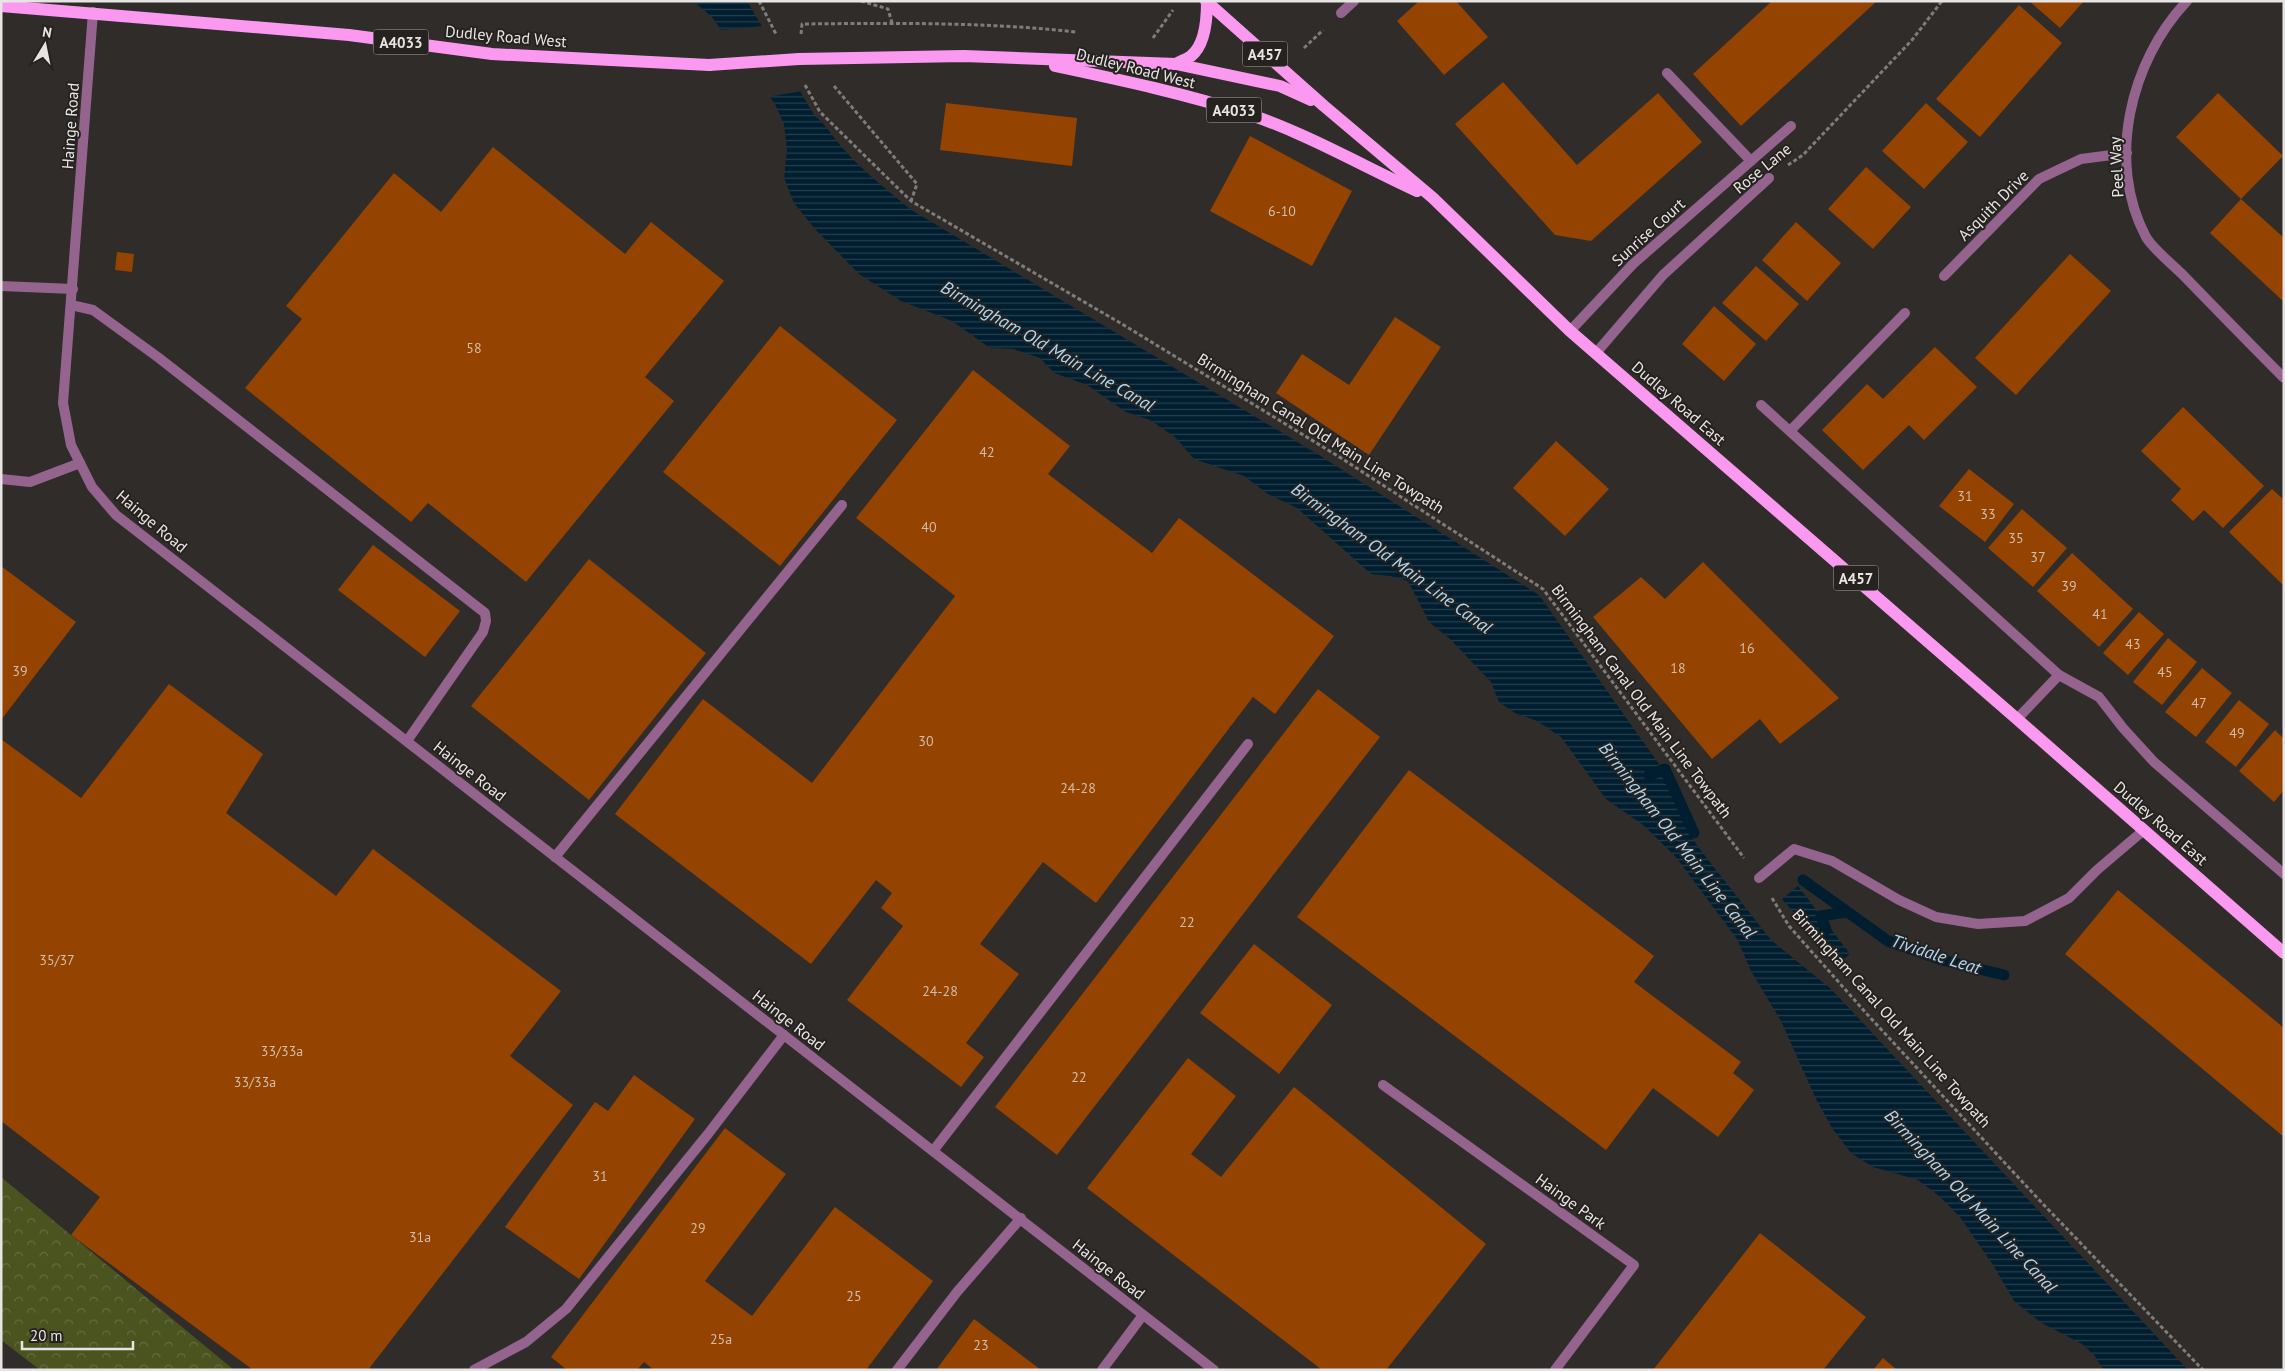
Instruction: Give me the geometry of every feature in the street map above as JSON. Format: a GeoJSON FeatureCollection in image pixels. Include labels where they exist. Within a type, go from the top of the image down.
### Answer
{"type":"FeatureCollection","features":[{"type":"Feature","properties":{"kind":"main road","name":"Dudley Road West"},"geometry":{"type":"LineString","coordinates":[[1176,64],[1193,55],[1207,25],[1206,1]]}},
{"type":"Feature","properties":{"kind":"main road","name":"A457"},"geometry":{"type":"LineString","coordinates":[[1206,1],[1324,106]]}},
{"type":"Feature","properties":{"kind":"main road","name":"Dudley Road West"},"geometry":{"type":"LineString","coordinates":[[1,6],[93,12],[349,35],[492,54],[709,66],[799,59],[964,56],[1176,64],[1280,86],[1324,106]]}},
{"type":"Feature","properties":{"kind":"main road","name":"Dudley Road West"},"geometry":{"type":"LineString","coordinates":[[1022,59],[1154,86],[1252,116],[1296,134],[1433,198]]}},
{"type":"Feature","properties":{"kind":"main road","name":"Dudley Road East"},"geometry":{"type":"LineString","coordinates":[[1324,106],[1433,198],[1570,331],[2017,718],[2284,953]]}},
{"type":"Feature","properties":{"kind":"street"},"geometry":{"type":"LineString","coordinates":[[1341,13],[1354,1]]}},
{"type":"Feature","properties":{"kind":"street","name":"Peel Way"},"geometry":{"type":"LineString","coordinates":[[2187,1],[2174,15],[2144,64],[2130,110],[2127,153],[2130,197],[2147,238],[2284,378]]}},
{"type":"Feature","properties":{"kind":"street","name":"Hainge Road"},"geometry":{"type":"LineString","coordinates":[[93,12],[63,403],[71,445],[92,487],[116,514],[1214,1370]]}},
{"type":"Feature","properties":{"kind":"street"},"geometry":{"type":"LineString","coordinates":[[1667,73],[1751,161]]}},
{"type":"Feature","properties":{"kind":"street","name":"Sunrise Court"},"geometry":{"type":"LineString","coordinates":[[1570,331],[1633,264],[1791,126]]}},
{"type":"Feature","properties":{"kind":"street","name":"Asquith Drive"},"geometry":{"type":"LineString","coordinates":[[1944,276],[2039,179],[2081,159],[2127,153]]}},
{"type":"Feature","properties":{"kind":"street","name":"Rose Lane"},"geometry":{"type":"LineString","coordinates":[[1596,353],[1663,275],[1769,178]]}},
{"type":"Feature","properties":{"kind":"street"},"geometry":{"type":"LineString","coordinates":[[1,286],[73,289]]}},
{"type":"Feature","properties":{"kind":"street"},"geometry":{"type":"LineString","coordinates":[[71,305],[93,310],[159,358],[485,613],[486,621],[483,632],[407,741]]}},
{"type":"Feature","properties":{"kind":"street"},"geometry":{"type":"LineString","coordinates":[[1790,431],[1905,313]]}},
{"type":"Feature","properties":{"kind":"street"},"geometry":{"type":"LineString","coordinates":[[1761,405],[2059,675],[2099,697],[2123,728],[2154,762],[2284,874]]}},
{"type":"Feature","properties":{"kind":"street"},"geometry":{"type":"LineString","coordinates":[[1,479],[30,482],[80,463]]}},
{"type":"Feature","properties":{"kind":"street"},"geometry":{"type":"LineString","coordinates":[[555,857],[842,505]]}},
{"type":"Feature","properties":{"kind":"street"},"geometry":{"type":"LineString","coordinates":[[2017,718],[2059,675]]}},
{"type":"Feature","properties":{"kind":"street"},"geometry":{"type":"LineString","coordinates":[[933,1151],[1248,744]]}},
{"type":"Feature","properties":{"kind":"street"},"geometry":{"type":"LineString","coordinates":[[1759,878],[1794,849],[1832,861],[1899,900],[1936,917],[1978,924],[2024,921],[2069,898],[2097,870],[2144,830]]}},
{"type":"Feature","properties":{"kind":"street"},"geometry":{"type":"LineString","coordinates":[[474,1370],[526,1342],[566,1309],[708,1134],[784,1035]]}},
{"type":"Feature","properties":{"kind":"street","name":"Hainge Park"},"geometry":{"type":"LineString","coordinates":[[1383,1085],[1634,1265],[1555,1370]]}},
{"type":"Feature","properties":{"kind":"street"},"geometry":{"type":"LineString","coordinates":[[897,1370],[957,1292],[1021,1218]]}},
{"type":"Feature","properties":{"kind":"street"},"geometry":{"type":"LineString","coordinates":[[1102,1370],[1143,1314]]}},
{"type":"Feature","properties":{"kind":"path"},"geometry":{"type":"LineString","coordinates":[[758,1],[778,35]]}},
{"type":"Feature","properties":{"kind":"path"},"geometry":{"type":"LineString","coordinates":[[861,1],[888,9],[892,23]]}},
{"type":"Feature","properties":{"kind":"path","name":"Rose Lane"},"geometry":{"type":"LineString","coordinates":[[1769,178],[1803,155],[1912,40],[1942,1]]}},
{"type":"Feature","properties":{"kind":"path"},"geometry":{"type":"LineString","coordinates":[[1151,40],[1173,10]]}},
{"type":"Feature","properties":{"kind":"path"},"geometry":{"type":"LineString","coordinates":[[911,201],[917,184],[838,88],[799,59],[802,24],[1013,25],[1082,32]]}},
{"type":"Feature","properties":{"kind":"path","name":"Birmingham Canal Old Main Line Towpath"},"geometry":{"type":"LineString","coordinates":[[801,78],[820,112],[911,201],[1139,334],[1341,458],[1543,589],[1759,878],[1789,926],[1866,1013],[2042,1204],[2203,1370]]}},
{"type":"Feature","properties":{"kind":"green space"},"geometry":{"type":"Polygon","coordinates":[[[1,1177],[234,1370],[40,1370],[1,1340],[1,1177]]]}},
{"type":"Feature","properties":{"kind":"water","name":"Birmingham Old Main Line Canal"},"geometry":{"type":"Polygon","coordinates":[[[693,1],[747,1],[814,115],[856,162],[910,209],[1319,455],[1539,595],[1661,767],[1692,838],[1771,940],[1831,989],[2188,1370],[2104,1370],[2094,1355],[2082,1344],[2040,1322],[2014,1301],[1993,1265],[1960,1217],[1939,1196],[1918,1180],[1873,1167],[1851,1153],[1832,1128],[1815,1097],[1781,1021],[1751,971],[1737,939],[1675,856],[1643,825],[1606,799],[1561,737],[1537,721],[1515,713],[1499,702],[1491,682],[1450,639],[1429,622],[1408,581],[1390,576],[1371,574],[1297,508],[1268,494],[1244,476],[1194,459],[1175,437],[1150,420],[1126,412],[1087,385],[1054,373],[1040,358],[1013,349],[990,348],[952,321],[901,301],[859,274],[815,229],[794,203],[784,178],[787,150],[784,124],[775,104],[711,16],[693,1]]]}},
{"type":"Feature","properties":{"kind":"water"},"geometry":{"type":"Polygon","coordinates":[[[1798,886],[1850,954],[1839,963],[1782,899],[1798,886]]]}},
{"type":"Feature","properties":{"kind":"pier"},"geometry":{"type":"Polygon","coordinates":[[[765,26],[803,91],[767,97],[719,30],[765,26]]]}},
{"type":"Feature","properties":{"kind":"building"},"geometry":{"type":"Polygon","coordinates":[[[1419,1],[1456,1],[1488,37],[1444,75],[1397,21],[1419,1]]]}},
{"type":"Feature","properties":{"kind":"building"},"geometry":{"type":"Polygon","coordinates":[[[1772,1],[1877,1],[1741,126],[1693,74],[1772,1]]]}},
{"type":"Feature","properties":{"kind":"building"},"geometry":{"type":"Polygon","coordinates":[[[2029,1],[2084,1],[2060,28],[2029,1]]]}},
{"type":"Feature","properties":{"kind":"building"},"geometry":{"type":"Polygon","coordinates":[[[2019,5],[2062,43],[1980,137],[1936,99],[2019,5]]]}},
{"type":"Feature","properties":{"kind":"building"},"geometry":{"type":"Polygon","coordinates":[[[1503,82],[1577,165],[1658,93],[1702,142],[1591,241],[1555,235],[1455,124],[1503,82]]]}},
{"type":"Feature","properties":{"kind":"building"},"geometry":{"type":"Polygon","coordinates":[[[2218,93],[2283,156],[2241,199],[2176,137],[2218,93]]]}},
{"type":"Feature","properties":{"kind":"building"},"geometry":{"type":"Polygon","coordinates":[[[946,103],[1077,118],[1072,166],[940,150],[946,103]]]}},
{"type":"Feature","properties":{"kind":"building"},"geometry":{"type":"Polygon","coordinates":[[[1926,103],[1968,142],[1924,189],[1882,151],[1926,103]]]}},
{"type":"Feature","properties":{"kind":"building"},"geometry":{"type":"Polygon","coordinates":[[[1250,136],[1352,191],[1312,266],[1210,211],[1250,136]]]}},
{"type":"Feature","properties":{"kind":"building"},"geometry":{"type":"Polygon","coordinates":[[[493,147],[625,254],[651,222],[724,281],[645,377],[674,401],[526,582],[428,503],[411,522],[245,388],[302,319],[286,306],[394,173],[441,212],[493,147]]]}},
{"type":"Feature","properties":{"kind":"building"},"geometry":{"type":"Polygon","coordinates":[[[1866,167],[1911,207],[1873,249],[1828,209],[1866,167]]]}},
{"type":"Feature","properties":{"kind":"building"},"geometry":{"type":"Polygon","coordinates":[[[2241,199],[2284,238],[2284,302],[2210,233],[2241,199]]]}},
{"type":"Feature","properties":{"kind":"building"},"geometry":{"type":"Polygon","coordinates":[[[1796,222],[1841,263],[1807,301],[1762,260],[1796,222]]]}},
{"type":"Feature","properties":{"kind":"building"},"geometry":{"type":"Polygon","coordinates":[[[117,252],[134,254],[132,272],[115,270],[117,252]]]}},
{"type":"Feature","properties":{"kind":"building"},"geometry":{"type":"Polygon","coordinates":[[[2070,254],[2111,291],[2016,395],[1975,358],[2070,254]]]}},
{"type":"Feature","properties":{"kind":"building"},"geometry":{"type":"Polygon","coordinates":[[[1756,266],[1799,304],[1766,341],[1722,303],[1756,266]]]}},
{"type":"Feature","properties":{"kind":"building"},"geometry":{"type":"Polygon","coordinates":[[[1714,306],[1756,344],[1724,381],[1682,344],[1714,306]]]}},
{"type":"Feature","properties":{"kind":"building"},"geometry":{"type":"Polygon","coordinates":[[[1395,317],[1441,347],[1369,455],[1276,393],[1302,354],[1349,385],[1395,317]]]}},
{"type":"Feature","properties":{"kind":"building"},"geometry":{"type":"Polygon","coordinates":[[[780,326],[897,420],[780,566],[663,472],[780,326]]]}},
{"type":"Feature","properties":{"kind":"building"},"geometry":{"type":"Polygon","coordinates":[[[1935,347],[1977,387],[1924,440],[1909,425],[1863,470],[1822,430],[1867,384],[1883,399],[1935,347]]]}},
{"type":"Feature","properties":{"kind":"building"},"geometry":{"type":"Polygon","coordinates":[[[973,370],[1070,446],[1048,474],[1152,553],[1179,518],[1334,636],[1275,714],[1253,697],[1096,903],[1043,862],[980,944],[1019,974],[966,1043],[984,1057],[961,1087],[847,1000],[903,926],[881,908],[892,893],[876,880],[811,964],[615,814],[703,699],[812,783],[955,596],[856,518],[973,370]]]}},
{"type":"Feature","properties":{"kind":"building"},"geometry":{"type":"Polygon","coordinates":[[[2183,407],[2264,486],[2223,528],[2204,510],[2193,521],[2171,500],[2181,489],[2141,451],[2183,407]]]}},
{"type":"Feature","properties":{"kind":"building"},"geometry":{"type":"Polygon","coordinates":[[[1556,441],[1609,489],[1565,536],[1513,488],[1556,441]]]}},
{"type":"Feature","properties":{"kind":"building"},"geometry":{"type":"Polygon","coordinates":[[[1969,469],[2014,504],[1985,542],[1939,506],[1969,469]]]}},
{"type":"Feature","properties":{"kind":"building"},"geometry":{"type":"Polygon","coordinates":[[[2272,489],[2284,500],[2284,586],[2229,532],[2272,489]]]}},
{"type":"Feature","properties":{"kind":"building"},"geometry":{"type":"Polygon","coordinates":[[[2022,509],[2067,548],[2033,587],[1988,548],[2022,509]]]}},
{"type":"Feature","properties":{"kind":"building"},"geometry":{"type":"Polygon","coordinates":[[[373,545],[460,611],[425,657],[338,590],[373,545]]]}},
{"type":"Feature","properties":{"kind":"building"},"geometry":{"type":"Polygon","coordinates":[[[2072,553],[2133,609],[2099,647],[2037,591],[2072,553]]]}},
{"type":"Feature","properties":{"kind":"building"},"geometry":{"type":"Polygon","coordinates":[[[589,559],[706,653],[589,800],[471,706],[589,559]]]}},
{"type":"Feature","properties":{"kind":"building"},"geometry":{"type":"Polygon","coordinates":[[[1703,562],[1839,698],[1780,744],[1760,719],[1712,759],[1593,617],[1641,577],[1665,599],[1703,562]]]}},
{"type":"Feature","properties":{"kind":"building"},"geometry":{"type":"Polygon","coordinates":[[[1,566],[76,622],[1,720],[1,566]]]}},
{"type":"Feature","properties":{"kind":"building"},"geometry":{"type":"Polygon","coordinates":[[[2139,612],[2164,634],[2128,675],[2103,653],[2139,612]]]}},
{"type":"Feature","properties":{"kind":"building"},"geometry":{"type":"Polygon","coordinates":[[[2168,638],[2197,662],[2162,705],[2133,682],[2168,638]]]}},
{"type":"Feature","properties":{"kind":"building"},"geometry":{"type":"Polygon","coordinates":[[[2202,668],[2232,693],[2196,737],[2165,712],[2202,668]]]}},
{"type":"Feature","properties":{"kind":"building"},"geometry":{"type":"Polygon","coordinates":[[[169,684],[263,754],[226,813],[336,896],[373,849],[561,991],[510,1056],[573,1105],[368,1370],[253,1370],[71,1235],[100,1197],[1,1121],[1,739],[81,798],[169,684]]]}},
{"type":"Feature","properties":{"kind":"building"},"geometry":{"type":"Polygon","coordinates":[[[1318,689],[1380,737],[1057,1155],[995,1107],[1318,689]]]}},
{"type":"Feature","properties":{"kind":"building"},"geometry":{"type":"Polygon","coordinates":[[[2239,700],[2269,724],[2236,767],[2205,742],[2239,700]]]}},
{"type":"Feature","properties":{"kind":"building"},"geometry":{"type":"Polygon","coordinates":[[[2275,730],[2284,739],[2284,790],[2274,802],[2239,771],[2275,730]]]}},
{"type":"Feature","properties":{"kind":"building"},"geometry":{"type":"Polygon","coordinates":[[[1409,770],[1654,956],[1634,982],[1741,1062],[1733,1073],[1754,1090],[1718,1137],[1653,1088],[1606,1150],[1297,917],[1409,770]]]}},
{"type":"Feature","properties":{"kind":"building"},"geometry":{"type":"Polygon","coordinates":[[[2118,890],[2284,1028],[2284,1137],[2065,954],[2118,890]]]}},
{"type":"Feature","properties":{"kind":"building"},"geometry":{"type":"Polygon","coordinates":[[[1254,944],[1332,1005],[1279,1074],[1200,1013],[1254,944]]]}},
{"type":"Feature","properties":{"kind":"building"},"geometry":{"type":"Polygon","coordinates":[[[1188,1058],[1236,1096],[1191,1154],[1221,1177],[1294,1087],[1486,1244],[1386,1370],[1322,1370],[1087,1188],[1188,1058]]]}},
{"type":"Feature","properties":{"kind":"building"},"geometry":{"type":"Polygon","coordinates":[[[634,1075],[695,1119],[579,1279],[505,1227],[595,1102],[608,1111],[634,1075]]]}},
{"type":"Feature","properties":{"kind":"building"},"geometry":{"type":"Polygon","coordinates":[[[725,1128],[786,1174],[705,1281],[752,1316],[835,1207],[933,1281],[866,1370],[654,1370],[644,1362],[637,1370],[567,1370],[551,1357],[725,1128]]]}},
{"type":"Feature","properties":{"kind":"building"},"geometry":{"type":"Polygon","coordinates":[[[1760,1233],[1866,1317],[1823,1370],[1653,1370],[1760,1233]]]}},
{"type":"Feature","properties":{"kind":"building"},"geometry":{"type":"Polygon","coordinates":[[[974,1319],[1041,1370],[936,1370],[974,1319]]]}},
{"type":"Feature","properties":{"kind":"building"},"geometry":{"type":"Polygon","coordinates":[[[1883,1358],[1897,1370],[1873,1370],[1883,1358]]]}},
{"type":"Feature","properties":{"kind":"waterway","name":"Tividale Leat"},"geometry":{"type":"LineString","coordinates":[[1649,775],[1665,769],[1694,833]]}},
{"type":"Feature","properties":{"kind":"waterway","name":"Tividale Leat"},"geometry":{"type":"LineString","coordinates":[[1803,880],[1888,941],[1942,960],[2004,975]]}},
{"type":"Feature","properties":{"kind":"waterway","name":"Tividale Leat"},"geometry":{"type":"LineString","coordinates":[[1826,930],[1821,916],[1846,912]]}}]}
